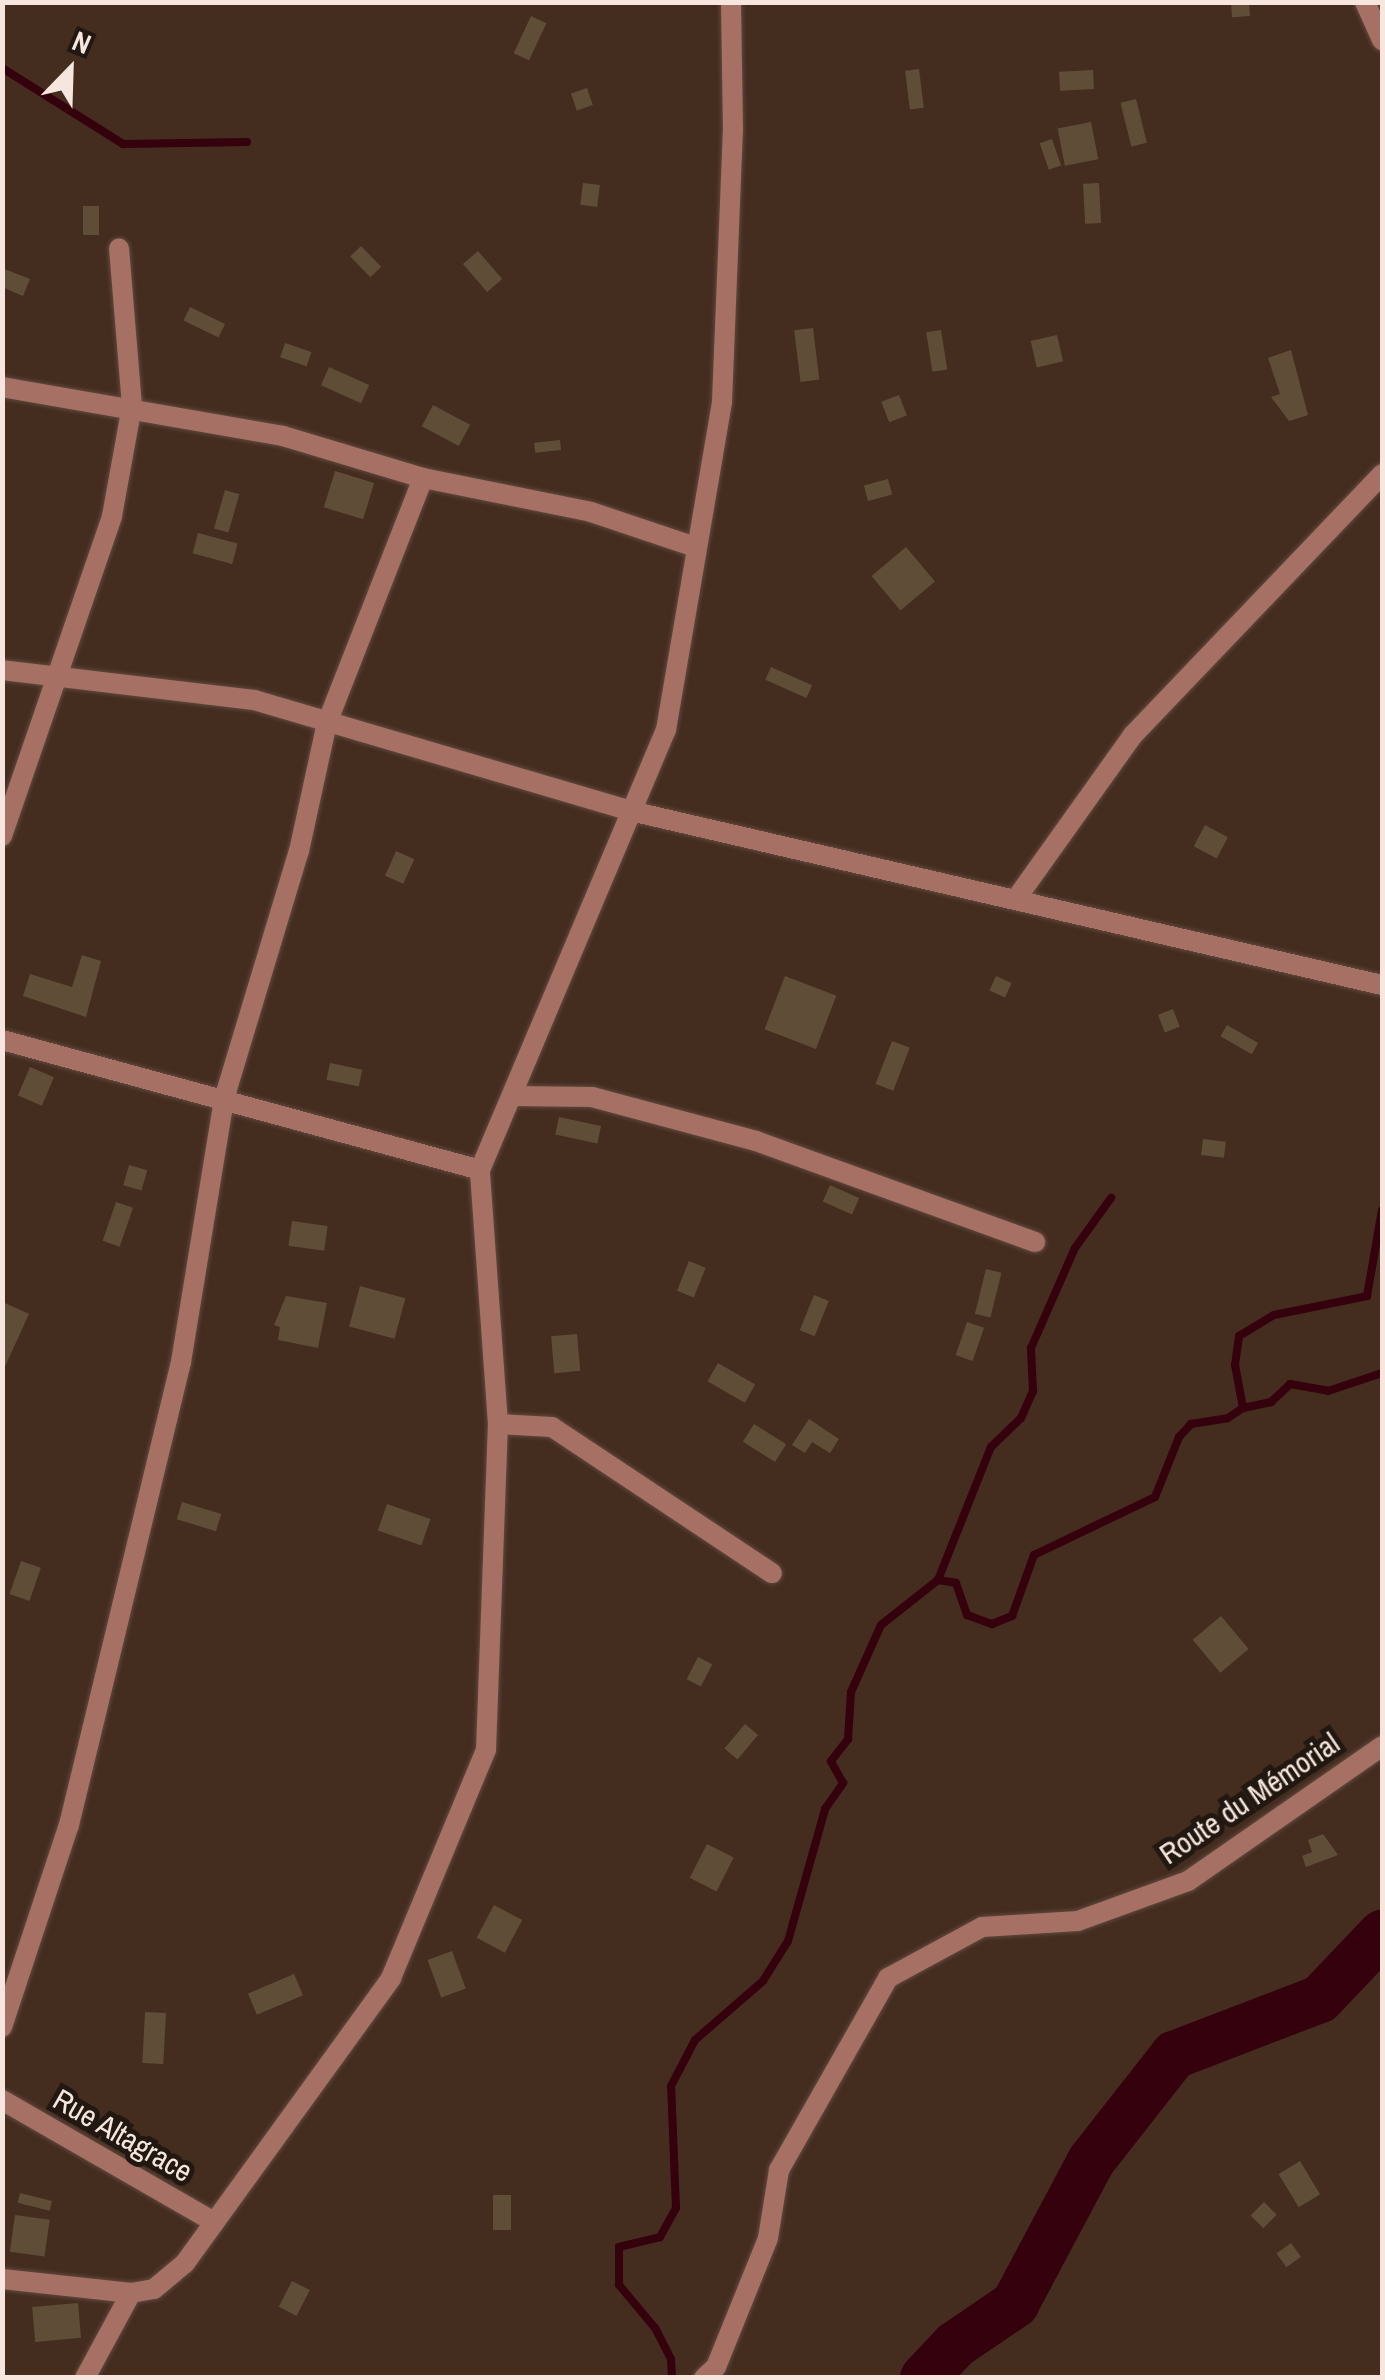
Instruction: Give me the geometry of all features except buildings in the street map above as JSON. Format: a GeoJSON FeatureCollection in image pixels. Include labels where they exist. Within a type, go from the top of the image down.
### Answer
{"type":"FeatureCollection","features":[{"type":"Feature","properties":{"kind":"street"},"geometry":{"type":"LineString","coordinates":[[2,2279],[131,2293],[154,2289],[174,2272],[391,1978],[486,1750],[498,1424],[480,1170],[513,1096],[537,1027],[635,812],[666,730],[722,402],[731,2]]}},
{"type":"Feature","properties":{"kind":"street"},"geometry":{"type":"LineString","coordinates":[[1365,2],[1382,40]]}},
{"type":"Feature","properties":{"kind":"street"},"geometry":{"type":"LineString","coordinates":[[2,836],[112,516],[132,406],[119,249]]}},
{"type":"Feature","properties":{"kind":"street"},"geometry":{"type":"LineString","coordinates":[[2,387],[132,406],[283,436],[423,478],[591,512],[696,547]]}},
{"type":"Feature","properties":{"kind":"street"},"geometry":{"type":"LineString","coordinates":[[1016,899],[1132,735],[1382,474]]}},
{"type":"Feature","properties":{"kind":"street"},"geometry":{"type":"LineString","coordinates":[[2,2026],[69,1825],[177,1380],[224,1099],[299,850],[327,723],[423,478]]}},
{"type":"Feature","properties":{"kind":"street"},"geometry":{"type":"LineString","coordinates":[[2,670],[254,700],[635,812],[1382,985]]}},
{"type":"Feature","properties":{"kind":"street"},"geometry":{"type":"LineString","coordinates":[[2,1040],[480,1170]]}},
{"type":"Feature","properties":{"kind":"street"},"geometry":{"type":"LineString","coordinates":[[513,1096],[592,1097],[756,1141],[1034,1242]]}},
{"type":"Feature","properties":{"kind":"street"},"geometry":{"type":"LineString","coordinates":[[498,1424],[552,1427],[772,1573]]}},
{"type":"Feature","properties":{"kind":"street","name":"Route du Mémorial"},"geometry":{"type":"LineString","coordinates":[[704,2378],[716,2367],[768,2238],[779,2170],[888,1978],[982,1927],[1078,1921],[1188,1881],[1382,1746]]}},
{"type":"Feature","properties":{"kind":"street","name":"Rue Altagrace"},"geometry":{"type":"LineString","coordinates":[[2,2100],[214,2222]]}},
{"type":"Feature","properties":{"kind":"street"},"geometry":{"type":"LineString","coordinates":[[85,2378],[131,2293]]}},
{"type":"Feature","properties":{"kind":"waterway"},"geometry":{"type":"LineString","coordinates":[[2,68],[123,144],[247,142]]}},
{"type":"Feature","properties":{"kind":"waterway"},"geometry":{"type":"LineString","coordinates":[[938,1580],[991,1447],[1021,1418],[1033,1391],[1031,1348],[1075,1248],[1111,1198]]}},
{"type":"Feature","properties":{"kind":"waterway"},"geometry":{"type":"LineString","coordinates":[[672,2378],[671,2359],[655,2328],[619,2285],[619,2247],[660,2237],[676,2208],[671,2086],[695,2040],[763,1981],[788,1941],[825,1809],[843,1783],[831,1761],[848,1739],[851,1692],[881,1625],[938,1580],[956,1583],[967,1615],[992,1624],[1012,1616],[1034,1555],[1155,1497],[1179,1437],[1191,1424],[1228,1418],[1243,1408],[1235,1365],[1239,1336],[1274,1315],[1367,1296],[1382,1210]]}},
{"type":"Feature","properties":{"kind":"waterway"},"geometry":{"type":"LineString","coordinates":[[1243,1408],[1271,1402],[1290,1384],[1328,1391],[1382,1373]]}},
{"type":"Feature","properties":{"kind":"waterway"},"geometry":{"type":"LineString","coordinates":[[924,2378],[955,2345],[1015,2304],[1091,2161],[1174,2055],[1320,1999],[1382,1934]]}}]}
